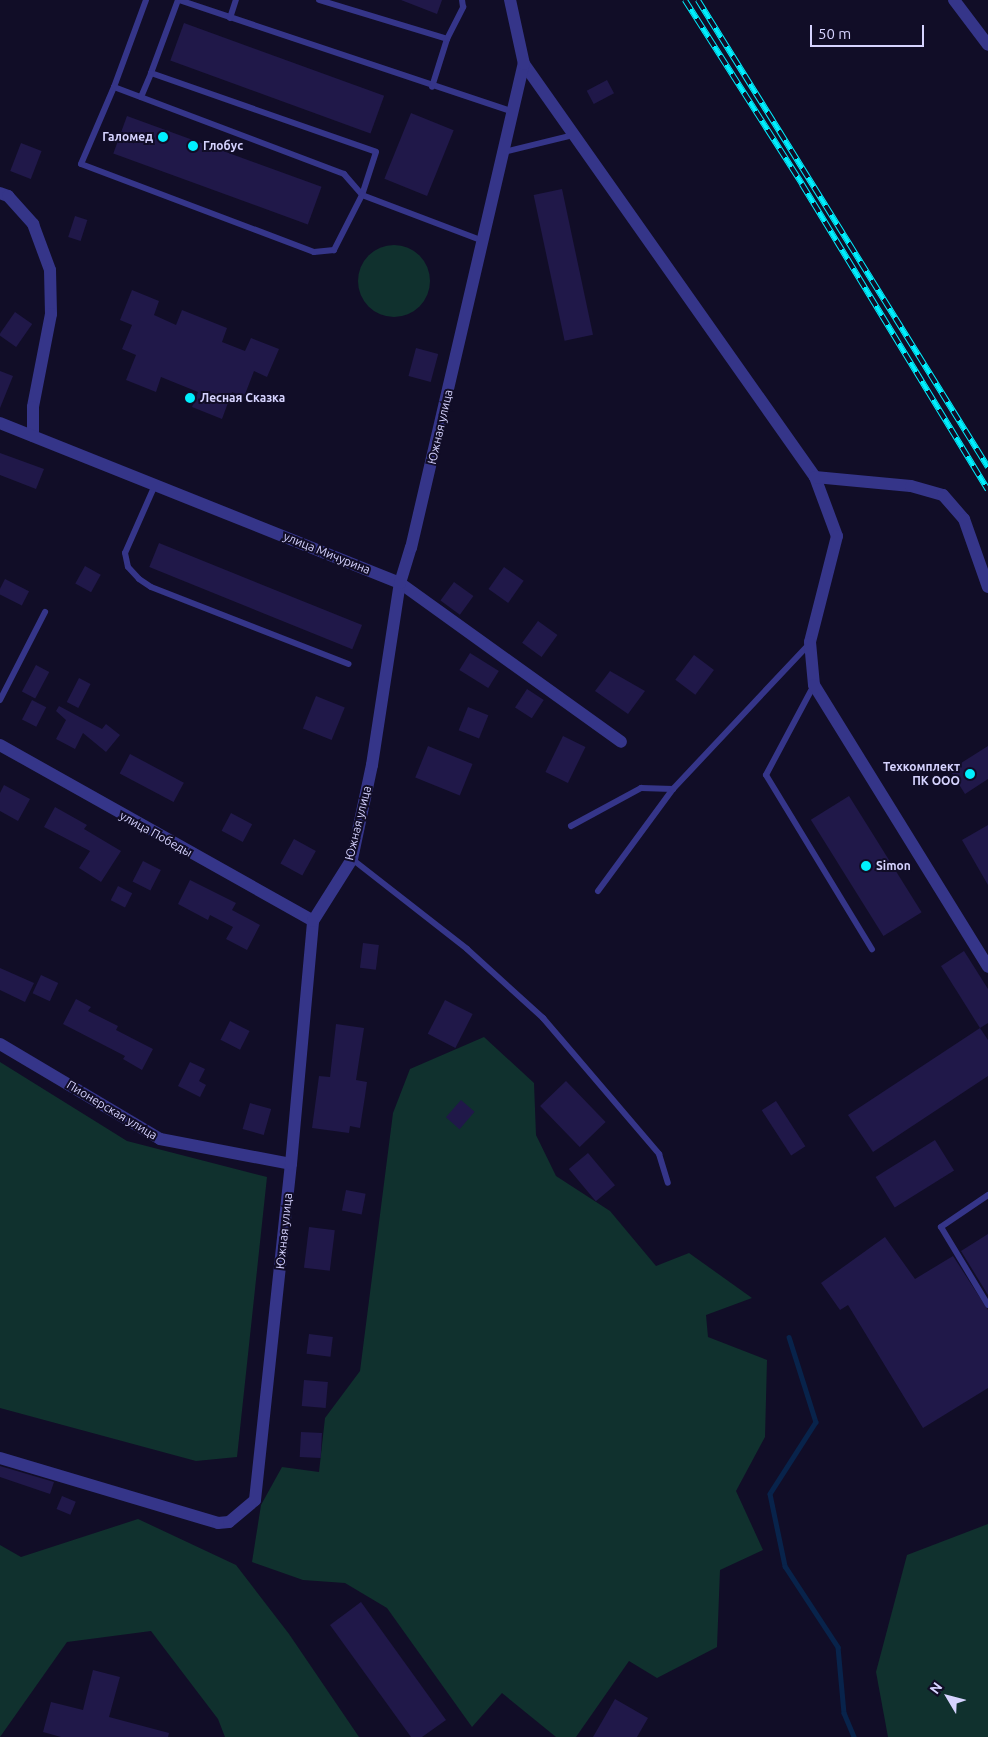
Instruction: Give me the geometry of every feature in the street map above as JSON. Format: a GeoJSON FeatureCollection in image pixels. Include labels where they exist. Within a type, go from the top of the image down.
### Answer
{"type":"FeatureCollection","features":[{"type":"Feature","properties":{"kind":"street","name":"Южная улица"},"geometry":{"type":"LineString","coordinates":[[0,1458],[218,1523],[229,1522],[255,1500],[292,1164],[313,922],[352,859],[372,765],[400,584],[524,64],[510,0]]}},
{"type":"Feature","properties":{"kind":"street"},"geometry":{"type":"LineString","coordinates":[[954,0],[988,45]]}},
{"type":"Feature","properties":{"kind":"street"},"geometry":{"type":"LineString","coordinates":[[524,64],[815,477],[837,536],[810,642],[814,685],[988,967]]}},
{"type":"Feature","properties":{"kind":"street"},"geometry":{"type":"LineString","coordinates":[[0,193],[8,196],[33,224],[50,270],[51,314],[33,407],[33,436]]}},
{"type":"Feature","properties":{"kind":"street","name":"улица Мичурина"},"geometry":{"type":"LineString","coordinates":[[0,423],[400,584],[621,742]]}},
{"type":"Feature","properties":{"kind":"street"},"geometry":{"type":"LineString","coordinates":[[815,477],[911,486],[943,496],[964,519],[988,587]]}},
{"type":"Feature","properties":{"kind":"street","name":"улица Победы"},"geometry":{"type":"LineString","coordinates":[[0,746],[313,922]]}},
{"type":"Feature","properties":{"kind":"street","name":"Пионерская улица"},"geometry":{"type":"LineString","coordinates":[[0,1044],[160,1139],[292,1164]]}},
{"type":"Feature","properties":{"kind":"lane"},"geometry":{"type":"LineString","coordinates":[[146,0],[114,87],[81,164],[314,252],[334,250],[362,195],[376,152],[151,73]]}},
{"type":"Feature","properties":{"kind":"lane"},"geometry":{"type":"LineString","coordinates":[[141,97],[178,0],[432,87],[513,112]]}},
{"type":"Feature","properties":{"kind":"lane"},"geometry":{"type":"LineString","coordinates":[[230,18],[236,0]]}},
{"type":"Feature","properties":{"kind":"lane"},"geometry":{"type":"LineString","coordinates":[[319,0],[447,39]]}},
{"type":"Feature","properties":{"kind":"lane"},"geometry":{"type":"LineString","coordinates":[[432,87],[447,39],[463,7],[462,0]]}},
{"type":"Feature","properties":{"kind":"lane"},"geometry":{"type":"LineString","coordinates":[[114,87],[344,174],[362,195],[483,241]]}},
{"type":"Feature","properties":{"kind":"lane"},"geometry":{"type":"LineString","coordinates":[[504,152],[574,135]]}},
{"type":"Feature","properties":{"kind":"lane"},"geometry":{"type":"LineString","coordinates":[[155,485],[125,553],[128,567],[139,579],[151,587],[348,664]]}},
{"type":"Feature","properties":{"kind":"lane"},"geometry":{"type":"LineString","coordinates":[[0,700],[45,612]]}},
{"type":"Feature","properties":{"kind":"lane"},"geometry":{"type":"LineString","coordinates":[[598,892],[673,789],[810,642]]}},
{"type":"Feature","properties":{"kind":"lane"},"geometry":{"type":"LineString","coordinates":[[814,685],[766,775],[872,949]]}},
{"type":"Feature","properties":{"kind":"lane"},"geometry":{"type":"LineString","coordinates":[[570,826],[641,788],[673,789]]}},
{"type":"Feature","properties":{"kind":"lane"},"geometry":{"type":"LineString","coordinates":[[352,859],[467,949],[542,1018],[659,1154],[668,1183]]}},
{"type":"Feature","properties":{"kind":"lane"},"geometry":{"type":"LineString","coordinates":[[988,1195],[941,1227],[988,1305]]}},
{"type":"Feature","properties":{"kind":"green space"},"geometry":{"type":"Polygon","coordinates":[[[394,245],[414,251],[424,261],[430,281],[424,301],[414,311],[394,317],[374,311],[364,301],[358,281],[364,261],[374,251],[394,245]]]}},
{"type":"Feature","properties":{"kind":"green space"},"geometry":{"type":"Polygon","coordinates":[[[484,1037],[534,1083],[536,1135],[556,1176],[610,1211],[656,1266],[689,1253],[752,1298],[706,1315],[708,1337],[767,1360],[765,1437],[736,1491],[763,1550],[720,1570],[717,1647],[657,1678],[629,1661],[576,1737],[556,1737],[502,1693],[472,1727],[387,1608],[345,1583],[303,1580],[252,1562],[261,1505],[282,1467],[319,1472],[325,1418],[360,1371],[393,1113],[410,1069],[484,1037]]]}},
{"type":"Feature","properties":{"kind":"green space"},"geometry":{"type":"Polygon","coordinates":[[[0,1062],[127,1141],[267,1177],[237,1457],[196,1461],[0,1408],[0,1062]]]}},
{"type":"Feature","properties":{"kind":"green space"},"geometry":{"type":"Polygon","coordinates":[[[138,1519],[236,1565],[289,1634],[359,1737],[225,1737],[218,1719],[151,1631],[67,1642],[0,1737],[0,1545],[21,1557],[138,1519]]]}},
{"type":"Feature","properties":{"kind":"green space"},"geometry":{"type":"Polygon","coordinates":[[[988,1524],[988,1737],[888,1737],[876,1672],[907,1555],[988,1524]]]}},
{"type":"Feature","properties":{"kind":"building"},"geometry":{"type":"Polygon","coordinates":[[[401,0],[442,0],[437,14],[401,0]]]}},
{"type":"Feature","properties":{"kind":"building"},"geometry":{"type":"Polygon","coordinates":[[[184,23],[384,96],[370,133],[170,61],[184,23]]]}},
{"type":"Feature","properties":{"kind":"building"},"geometry":{"type":"Polygon","coordinates":[[[607,80],[614,93],[594,104],[587,91],[607,80]]]}},
{"type":"Feature","properties":{"kind":"building"},"geometry":{"type":"Polygon","coordinates":[[[411,113],[454,130],[427,196],[384,179],[411,113]]]}},
{"type":"Feature","properties":{"kind":"building"},"geometry":{"type":"Polygon","coordinates":[[[127,116],[322,187],[308,224],[113,154],[127,116]]]}},
{"type":"Feature","properties":{"kind":"building"},"geometry":{"type":"Polygon","coordinates":[[[21,143],[42,151],[31,179],[10,171],[21,143]]]}},
{"type":"Feature","properties":{"kind":"building"},"geometry":{"type":"Polygon","coordinates":[[[562,189],[593,335],[565,341],[534,195],[562,189]]]}},
{"type":"Feature","properties":{"kind":"building"},"geometry":{"type":"Polygon","coordinates":[[[75,216],[87,220],[81,241],[68,237],[75,216]]]}},
{"type":"Feature","properties":{"kind":"building"},"geometry":{"type":"Polygon","coordinates":[[[132,290],[159,301],[154,315],[176,325],[182,310],[227,328],[222,342],[245,351],[251,338],[279,349],[267,377],[254,371],[244,397],[232,392],[222,419],[192,407],[198,392],[161,377],[156,392],[126,380],[136,355],[122,349],[132,325],[120,320],[132,290]]]}},
{"type":"Feature","properties":{"kind":"building"},"geometry":{"type":"Polygon","coordinates":[[[15,312],[32,324],[16,347],[0,336],[15,312]]]}},
{"type":"Feature","properties":{"kind":"building"},"geometry":{"type":"Polygon","coordinates":[[[416,348],[438,354],[431,382],[408,376],[416,348]]]}},
{"type":"Feature","properties":{"kind":"building"},"geometry":{"type":"Polygon","coordinates":[[[0,371],[13,376],[0,408],[0,371]]]}},
{"type":"Feature","properties":{"kind":"building"},"geometry":{"type":"Polygon","coordinates":[[[0,453],[44,469],[36,489],[0,475],[0,453]]]}},
{"type":"Feature","properties":{"kind":"building"},"geometry":{"type":"Polygon","coordinates":[[[159,543],[362,625],[352,649],[149,567],[159,543]]]}},
{"type":"Feature","properties":{"kind":"building"},"geometry":{"type":"Polygon","coordinates":[[[85,566],[101,575],[91,592],[75,583],[85,566]]]}},
{"type":"Feature","properties":{"kind":"building"},"geometry":{"type":"Polygon","coordinates":[[[504,567],[524,581],[508,603],[489,589],[504,567]]]}},
{"type":"Feature","properties":{"kind":"building"},"geometry":{"type":"Polygon","coordinates":[[[5,579],[29,591],[22,606],[0,594],[0,589],[5,579]]]}},
{"type":"Feature","properties":{"kind":"building"},"geometry":{"type":"Polygon","coordinates":[[[454,582],[473,596],[460,615],[440,601],[454,582]]]}},
{"type":"Feature","properties":{"kind":"building"},"geometry":{"type":"Polygon","coordinates":[[[538,621],[557,635],[542,657],[522,643],[538,621]]]}},
{"type":"Feature","properties":{"kind":"building"},"geometry":{"type":"Polygon","coordinates":[[[470,653],[499,671],[488,688],[459,670],[470,653]]]}},
{"type":"Feature","properties":{"kind":"building"},"geometry":{"type":"Polygon","coordinates":[[[694,655],[714,670],[695,695],[675,680],[694,655]]]}},
{"type":"Feature","properties":{"kind":"building"},"geometry":{"type":"Polygon","coordinates":[[[36,665],[49,672],[35,699],[22,691],[36,665]]]}},
{"type":"Feature","properties":{"kind":"building"},"geometry":{"type":"Polygon","coordinates":[[[610,671],[645,691],[628,714],[595,691],[610,671]]]}},
{"type":"Feature","properties":{"kind":"building"},"geometry":{"type":"Polygon","coordinates":[[[79,678],[91,684],[78,708],[67,702],[79,678]]]}},
{"type":"Feature","properties":{"kind":"building"},"geometry":{"type":"Polygon","coordinates":[[[527,689],[544,700],[532,718],[515,707],[527,689]]]}},
{"type":"Feature","properties":{"kind":"building"},"geometry":{"type":"Polygon","coordinates":[[[316,696],[345,708],[332,740],[303,728],[316,696]]]}},
{"type":"Feature","properties":{"kind":"building"},"geometry":{"type":"Polygon","coordinates":[[[32,700],[46,707],[36,727],[22,720],[32,700]]]}},
{"type":"Feature","properties":{"kind":"building"},"geometry":{"type":"Polygon","coordinates":[[[59,706],[102,729],[106,724],[120,735],[106,752],[83,733],[75,749],[56,739],[66,720],[56,711],[59,706]]]}},
{"type":"Feature","properties":{"kind":"building"},"geometry":{"type":"Polygon","coordinates":[[[468,707],[488,715],[479,738],[459,730],[468,707]]]}},
{"type":"Feature","properties":{"kind":"building"},"geometry":{"type":"Polygon","coordinates":[[[563,736],[585,747],[568,783],[545,772],[563,736]]]}},
{"type":"Feature","properties":{"kind":"building"},"geometry":{"type":"Polygon","coordinates":[[[428,746],[473,764],[460,796],[415,778],[428,746]]]}},
{"type":"Feature","properties":{"kind":"building","name":"Техкомплект ПК ООО"},"geometry":{"type":"Polygon","coordinates":[[[988,746],[988,779],[965,794],[950,770],[988,746]]]}},
{"type":"Feature","properties":{"kind":"building"},"geometry":{"type":"Polygon","coordinates":[[[130,754],[184,783],[174,802],[120,773],[130,754]]]}},
{"type":"Feature","properties":{"kind":"building"},"geometry":{"type":"Polygon","coordinates":[[[4,785],[30,799],[18,821],[0,811],[0,793],[4,785]]]}},
{"type":"Feature","properties":{"kind":"building","name":"Simon"},"geometry":{"type":"Polygon","coordinates":[[[849,796],[922,912],[883,936],[811,820],[849,796]]]}},
{"type":"Feature","properties":{"kind":"building"},"geometry":{"type":"Polygon","coordinates":[[[55,807],[87,825],[84,829],[121,851],[101,882],[79,868],[90,851],[44,827],[55,807]]]}},
{"type":"Feature","properties":{"kind":"building"},"geometry":{"type":"Polygon","coordinates":[[[231,813],[252,824],[243,842],[222,831],[231,813]]]}},
{"type":"Feature","properties":{"kind":"building"},"geometry":{"type":"Polygon","coordinates":[[[988,825],[988,885],[962,840],[988,825]]]}},
{"type":"Feature","properties":{"kind":"building"},"geometry":{"type":"Polygon","coordinates":[[[294,839],[316,851],[302,876],[280,863],[294,839]]]}},
{"type":"Feature","properties":{"kind":"building"},"geometry":{"type":"Polygon","coordinates":[[[143,861],[161,870],[150,891],[133,881],[143,861]]]}},
{"type":"Feature","properties":{"kind":"building"},"geometry":{"type":"Polygon","coordinates":[[[190,880],[236,903],[232,910],[260,925],[247,950],[226,939],[233,927],[210,915],[208,920],[178,904],[190,880]]]}},
{"type":"Feature","properties":{"kind":"building"},"geometry":{"type":"Polygon","coordinates":[[[118,886],[132,893],[125,908],[111,900],[118,886]]]}},
{"type":"Feature","properties":{"kind":"building"},"geometry":{"type":"Polygon","coordinates":[[[363,943],[379,945],[376,970],[360,968],[363,943]]]}},
{"type":"Feature","properties":{"kind":"building"},"geometry":{"type":"Polygon","coordinates":[[[964,951],[988,989],[988,1023],[980,1028],[941,966],[964,951]]]}},
{"type":"Feature","properties":{"kind":"building"},"geometry":{"type":"Polygon","coordinates":[[[0,968],[34,983],[25,1002],[0,990],[0,968]]]}},
{"type":"Feature","properties":{"kind":"building"},"geometry":{"type":"Polygon","coordinates":[[[41,975],[58,983],[50,1001],[33,993],[41,975]]]}},
{"type":"Feature","properties":{"kind":"building"},"geometry":{"type":"Polygon","coordinates":[[[76,999],[91,1007],[88,1011],[118,1026],[116,1030],[153,1049],[142,1070],[123,1059],[125,1056],[63,1024],[76,999]]]}},
{"type":"Feature","properties":{"kind":"building"},"geometry":{"type":"Polygon","coordinates":[[[445,1000],[473,1014],[455,1048],[428,1034],[445,1000]]]}},
{"type":"Feature","properties":{"kind":"building"},"geometry":{"type":"Polygon","coordinates":[[[230,1021],[250,1031],[240,1050],[220,1040],[230,1021]]]}},
{"type":"Feature","properties":{"kind":"building"},"geometry":{"type":"Polygon","coordinates":[[[336,1024],[364,1028],[356,1080],[367,1082],[360,1128],[350,1126],[349,1133],[312,1128],[319,1076],[330,1077],[336,1024]]]}},
{"type":"Feature","properties":{"kind":"building"},"geometry":{"type":"Polygon","coordinates":[[[980,1028],[988,1040],[988,1076],[873,1152],[848,1115],[980,1028]]]}},
{"type":"Feature","properties":{"kind":"building"},"geometry":{"type":"Polygon","coordinates":[[[190,1062],[205,1069],[199,1081],[206,1085],[200,1097],[178,1086],[190,1062]]]}},
{"type":"Feature","properties":{"kind":"building"},"geometry":{"type":"Polygon","coordinates":[[[566,1081],[606,1122],[580,1147],[540,1106],[566,1081]]]}},
{"type":"Feature","properties":{"kind":"building"},"geometry":{"type":"Polygon","coordinates":[[[461,1100],[475,1112],[459,1129],[446,1117],[461,1100]]]}},
{"type":"Feature","properties":{"kind":"building"},"geometry":{"type":"Polygon","coordinates":[[[776,1101],[805,1146],[791,1156],[762,1110],[776,1101]]]}},
{"type":"Feature","properties":{"kind":"building"},"geometry":{"type":"Polygon","coordinates":[[[250,1103],[271,1109],[264,1135],[243,1129],[250,1103]]]}},
{"type":"Feature","properties":{"kind":"building"},"geometry":{"type":"Polygon","coordinates":[[[935,1140],[954,1171],[895,1208],[876,1177],[935,1140]]]}},
{"type":"Feature","properties":{"kind":"building"},"geometry":{"type":"Polygon","coordinates":[[[588,1153],[615,1185],[596,1201],[569,1169],[588,1153]]]}},
{"type":"Feature","properties":{"kind":"building"},"geometry":{"type":"Polygon","coordinates":[[[346,1190],[366,1194],[362,1214],[342,1211],[346,1190]]]}},
{"type":"Feature","properties":{"kind":"building"},"geometry":{"type":"Polygon","coordinates":[[[309,1227],[335,1230],[330,1271],[304,1268],[309,1227]]]}},
{"type":"Feature","properties":{"kind":"building"},"geometry":{"type":"Polygon","coordinates":[[[988,1234],[988,1295],[961,1251],[988,1234]]]}},
{"type":"Feature","properties":{"kind":"building"},"geometry":{"type":"Polygon","coordinates":[[[885,1237],[915,1279],[953,1256],[988,1310],[988,1388],[923,1428],[848,1305],[840,1310],[821,1283],[885,1237]]]}},
{"type":"Feature","properties":{"kind":"building"},"geometry":{"type":"Polygon","coordinates":[[[309,1334],[333,1337],[330,1357],[307,1354],[309,1334]]]}},
{"type":"Feature","properties":{"kind":"building"},"geometry":{"type":"Polygon","coordinates":[[[304,1380],[328,1382],[326,1408],[302,1406],[304,1380]]]}},
{"type":"Feature","properties":{"kind":"building"},"geometry":{"type":"Polygon","coordinates":[[[301,1432],[322,1433],[321,1458],[300,1457],[301,1432]]]}},
{"type":"Feature","properties":{"kind":"building"},"geometry":{"type":"Polygon","coordinates":[[[0,1466],[54,1482],[50,1494],[0,1477],[0,1466]]]}},
{"type":"Feature","properties":{"kind":"building"},"geometry":{"type":"Polygon","coordinates":[[[62,1496],[76,1502],[70,1515],[57,1509],[62,1496]]]}},
{"type":"Feature","properties":{"kind":"building"},"geometry":{"type":"Polygon","coordinates":[[[361,1602],[446,1720],[422,1737],[411,1737],[330,1625],[361,1602]]]}},
{"type":"Feature","properties":{"kind":"building"},"geometry":{"type":"Polygon","coordinates":[[[93,1670],[120,1677],[109,1717],[169,1733],[168,1737],[61,1737],[43,1732],[51,1702],[83,1710],[93,1670]]]}},
{"type":"Feature","properties":{"kind":"building"},"geometry":{"type":"Polygon","coordinates":[[[615,1699],[648,1718],[637,1737],[593,1737],[615,1699]]]}},
{"type":"Feature","properties":{"kind":"waterway"},"geometry":{"type":"LineString","coordinates":[[789,1337],[816,1422],[770,1494],[785,1566],[838,1647],[844,1713],[854,1737]]}},
{"type":"Feature","properties":{"kind":"railway"},"geometry":{"type":"LineString","coordinates":[[685,0],[802,184],[988,490]]}},
{"type":"Feature","properties":{"kind":"railway"},"geometry":{"type":"LineString","coordinates":[[698,0],[988,467]]}},
{"type":"Feature","properties":{"kind":"place","name":"Галомед"},"geometry":{"type":"Point","coordinates":[163,137]}},
{"type":"Feature","properties":{"kind":"place","name":"Глобус"},"geometry":{"type":"Point","coordinates":[193,146]}},
{"type":"Feature","properties":{"kind":"place","name":"Лесная Сказка"},"geometry":{"type":"Point","coordinates":[190,398]}},
{"type":"Feature","properties":{"kind":"place","name":"Техкомплект ПК ООО"},"geometry":{"type":"Point","coordinates":[970,774]}},
{"type":"Feature","properties":{"kind":"place","name":"Simon"},"geometry":{"type":"Point","coordinates":[866,866]}}]}
